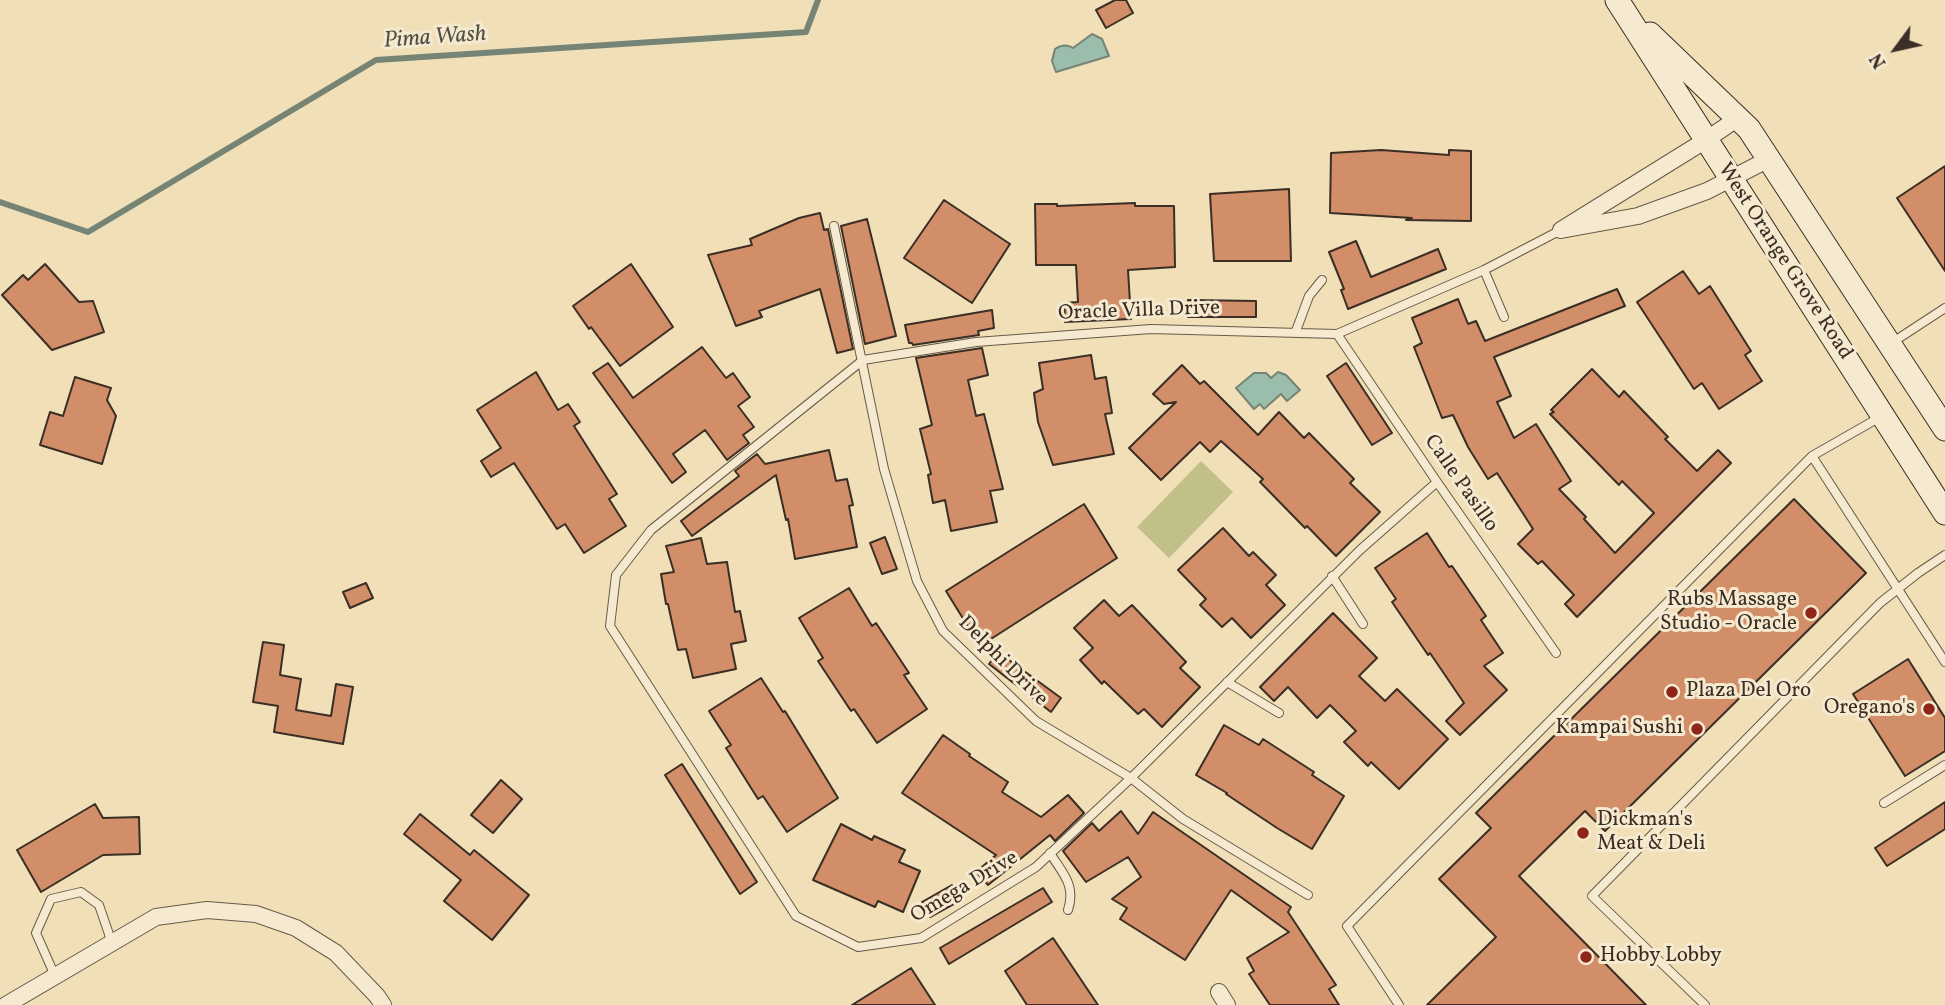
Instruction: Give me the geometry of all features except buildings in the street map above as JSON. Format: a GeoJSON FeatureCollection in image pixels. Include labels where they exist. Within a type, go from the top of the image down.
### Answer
{"type":"FeatureCollection","features":[{"type":"Feature","properties":{"kind":"main road","name":"West Orange Grove Road"},"geometry":{"type":"LineString","coordinates":[[1621,5],[1749,130],[1945,429]]}},
{"type":"Feature","properties":{"kind":"main road","name":"West Orange Grove Road"},"geometry":{"type":"LineString","coordinates":[[1621,5],[1945,513]]}},
{"type":"Feature","properties":{"kind":"street","name":"Oracle Villa Drive"},"geometry":{"type":"LineString","coordinates":[[1561,230],[1738,118]]}},
{"type":"Feature","properties":{"kind":"street","name":"Oracle Villa Drive"},"geometry":{"type":"LineString","coordinates":[[1561,230],[1638,216],[1707,191],[1769,159]]}},
{"type":"Feature","properties":{"kind":"street"},"geometry":{"type":"LineString","coordinates":[[6,1005],[156,916],[207,910],[256,914],[296,929],[336,953],[383,1005]]}},
{"type":"Feature","properties":{"kind":"lane","name":"Delphi Drive"},"geometry":{"type":"LineString","coordinates":[[834,226],[884,468],[917,581],[943,631],[1036,722],[1131,778],[1183,819],[1308,895]]}},
{"type":"Feature","properties":{"kind":"lane","name":"Oracle Villa Drive"},"geometry":{"type":"LineString","coordinates":[[733,464],[863,360],[976,342],[1151,329],[1337,334],[1484,270],[1561,230]]}},
{"type":"Feature","properties":{"kind":"lane"},"geometry":{"type":"LineString","coordinates":[[1484,270],[1504,317]]}},
{"type":"Feature","properties":{"kind":"lane"},"geometry":{"type":"LineString","coordinates":[[1296,331],[1309,296],[1322,280]]}},
{"type":"Feature","properties":{"kind":"lane"},"geometry":{"type":"LineString","coordinates":[[1890,344],[1945,308]]}},
{"type":"Feature","properties":{"kind":"lane","name":"Calle Pasillo"},"geometry":{"type":"LineString","coordinates":[[1337,334],[1556,653]]}},
{"type":"Feature","properties":{"kind":"lane"},"geometry":{"type":"LineString","coordinates":[[1399,1005],[1347,926],[1812,456],[1883,415]]}},
{"type":"Feature","properties":{"kind":"lane"},"geometry":{"type":"LineString","coordinates":[[1812,456],[1945,662]]}},
{"type":"Feature","properties":{"kind":"lane","name":"Omega Drive"},"geometry":{"type":"LineString","coordinates":[[733,464],[651,530],[629,556],[616,575],[610,626],[796,915],[858,947],[921,938],[1035,867],[1131,778],[1332,576],[1437,482]]}},
{"type":"Feature","properties":{"kind":"lane"},"geometry":{"type":"LineString","coordinates":[[1705,1005],[1592,896],[1880,603],[1918,572],[1945,555]]}},
{"type":"Feature","properties":{"kind":"lane"},"geometry":{"type":"LineString","coordinates":[[1332,576],[1363,624]]}},
{"type":"Feature","properties":{"kind":"lane"},"geometry":{"type":"LineString","coordinates":[[1227,682],[1279,713]]}},
{"type":"Feature","properties":{"kind":"lane"},"geometry":{"type":"LineString","coordinates":[[1884,803],[1945,765]]}},
{"type":"Feature","properties":{"kind":"lane"},"geometry":{"type":"LineString","coordinates":[[1050,853],[1070,887],[1072,898],[1068,910]]}},
{"type":"Feature","properties":{"kind":"lane"},"geometry":{"type":"LineString","coordinates":[[55,976],[36,933],[51,899],[81,892],[99,905],[112,943]]}},
{"type":"Feature","properties":{"kind":"shaded area"},"geometry":{"type":"Polygon","coordinates":[[[1092,34],[1102,39],[1109,56],[1056,72],[1052,61],[1055,49],[1064,45],[1073,48],[1092,34]]]}},
{"type":"Feature","properties":{"kind":"shaded area"},"geometry":{"type":"Polygon","coordinates":[[[1278,372],[1286,375],[1300,390],[1287,401],[1281,394],[1264,409],[1260,404],[1254,409],[1236,388],[1254,373],[1266,373],[1271,378],[1278,372]]]}},
{"type":"Feature","properties":{"kind":"shaded area"},"geometry":{"type":"Polygon","coordinates":[[[1201,461],[1233,492],[1169,558],[1137,527],[1201,461]]]}},
{"type":"Feature","properties":{"kind":"waterway","name":"Pima Wash"},"geometry":{"type":"LineString","coordinates":[[0,202],[88,232],[376,60],[806,32],[818,0]]}},
{"type":"Feature","properties":{"kind":"place","name":"Rubs Massage Studio - Oracle"},"geometry":{"type":"Point","coordinates":[1811,613]}},
{"type":"Feature","properties":{"kind":"place","name":"Plaza Del Oro"},"geometry":{"type":"Point","coordinates":[1672,692]}},
{"type":"Feature","properties":{"kind":"place","name":"Oregano's"},"geometry":{"type":"Point","coordinates":[1929,709]}},
{"type":"Feature","properties":{"kind":"place","name":"Kampai Sushi"},"geometry":{"type":"Point","coordinates":[1697,729]}},
{"type":"Feature","properties":{"kind":"place","name":"Dickman's Meat & Deli"},"geometry":{"type":"Point","coordinates":[1583,833]}},
{"type":"Feature","properties":{"kind":"place","name":"Hobby Lobby"},"geometry":{"type":"Point","coordinates":[1586,957]}}]}
